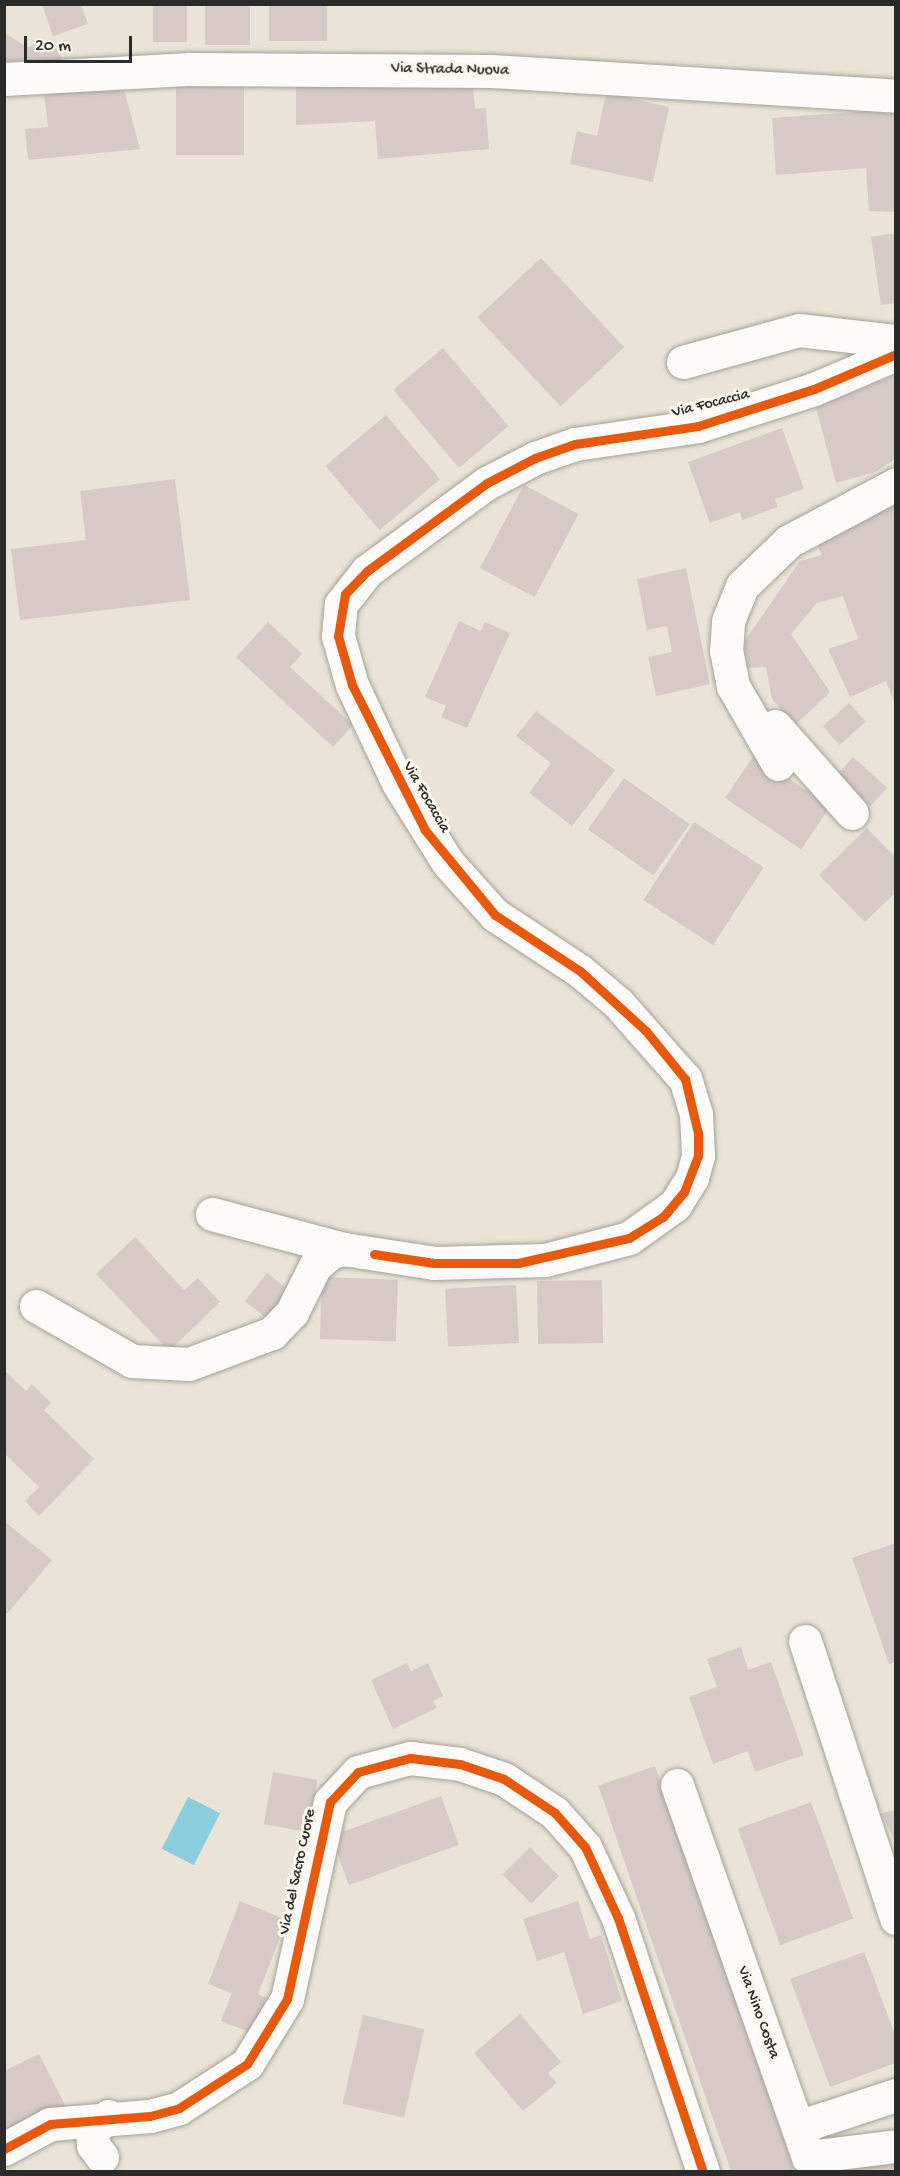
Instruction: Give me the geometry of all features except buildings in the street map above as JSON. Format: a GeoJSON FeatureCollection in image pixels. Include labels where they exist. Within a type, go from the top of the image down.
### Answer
{"type":"FeatureCollection","features":[{"type":"Feature","properties":{"kind":"street","name":"Via Strada Nuova"},"geometry":{"type":"LineString","coordinates":[[4,79],[191,69],[491,70],[896,96]]}},
{"type":"Feature","properties":{"kind":"street"},"geometry":{"type":"LineString","coordinates":[[683,362],[799,330],[896,341]]}},
{"type":"Feature","properties":{"kind":"street","name":"Via Focaccia"},"geometry":{"type":"LineString","coordinates":[[212,1214],[359,1251],[434,1263],[518,1263],[628,1238],[663,1217],[684,1192],[698,1156],[698,1133],[685,1079],[646,1031],[580,971],[495,915],[425,830],[352,685],[338,636],[345,594],[367,571],[488,483],[535,458],[575,444],[708,423],[814,389],[896,354]]}},
{"type":"Feature","properties":{"kind":"street"},"geometry":{"type":"LineString","coordinates":[[778,764],[733,686],[726,651],[728,621],[742,586],[789,541],[896,484]]}},
{"type":"Feature","properties":{"kind":"street"},"geometry":{"type":"LineString","coordinates":[[789,541],[782,571],[746,616],[738,646],[745,680],[791,750],[852,813]]}},
{"type":"Feature","properties":{"kind":"street"},"geometry":{"type":"LineString","coordinates":[[36,1306],[132,1361],[189,1365],[272,1333],[292,1312],[321,1258],[359,1251]]}},
{"type":"Feature","properties":{"kind":"street"},"geometry":{"type":"LineString","coordinates":[[805,1641],[896,1918]]}},
{"type":"Feature","properties":{"kind":"street","name":"Via del Sacro Cuore"},"geometry":{"type":"LineString","coordinates":[[4,2149],[50,2124],[108,2116],[150,2116],[179,2108],[247,2064],[287,1999],[330,1802],[347,1779],[364,1769],[428,1759],[475,1767],[522,1790],[561,1819],[594,1861],[703,2172]]}},
{"type":"Feature","properties":{"kind":"street","name":"Via Nino Costa"},"geometry":{"type":"LineString","coordinates":[[676,1785],[808,2157],[896,2146]]}},
{"type":"Feature","properties":{"kind":"street"},"geometry":{"type":"LineString","coordinates":[[798,2127],[896,2095]]}},
{"type":"Feature","properties":{"kind":"street"},"geometry":{"type":"LineString","coordinates":[[102,2157],[93,2145],[92,2131],[108,2116]]}},
{"type":"Feature","properties":{"kind":"water"},"geometry":{"type":"Polygon","coordinates":[[[188,1797],[220,1813],[194,1865],[162,1849],[188,1797]]]}},
{"type":"Feature","properties":{"kind":"cycle path"},"geometry":{"type":"LineString","coordinates":[[374,1254],[434,1263],[518,1263],[629,1238],[663,1217],[684,1192],[698,1156],[698,1133],[685,1079],[646,1031],[580,971],[495,915],[425,830],[352,685],[338,636],[345,594],[367,571],[487,483],[535,458],[575,444],[698,426],[814,389],[896,354]]}},
{"type":"Feature","properties":{"kind":"cycle path"},"geometry":{"type":"LineString","coordinates":[[4,2149],[50,2124],[150,2116],[179,2108],[247,2064],[287,1999],[330,1802],[358,1772],[410,1758],[460,1764],[504,1779],[555,1813],[585,1847],[618,1918],[703,2172]]}}]}
